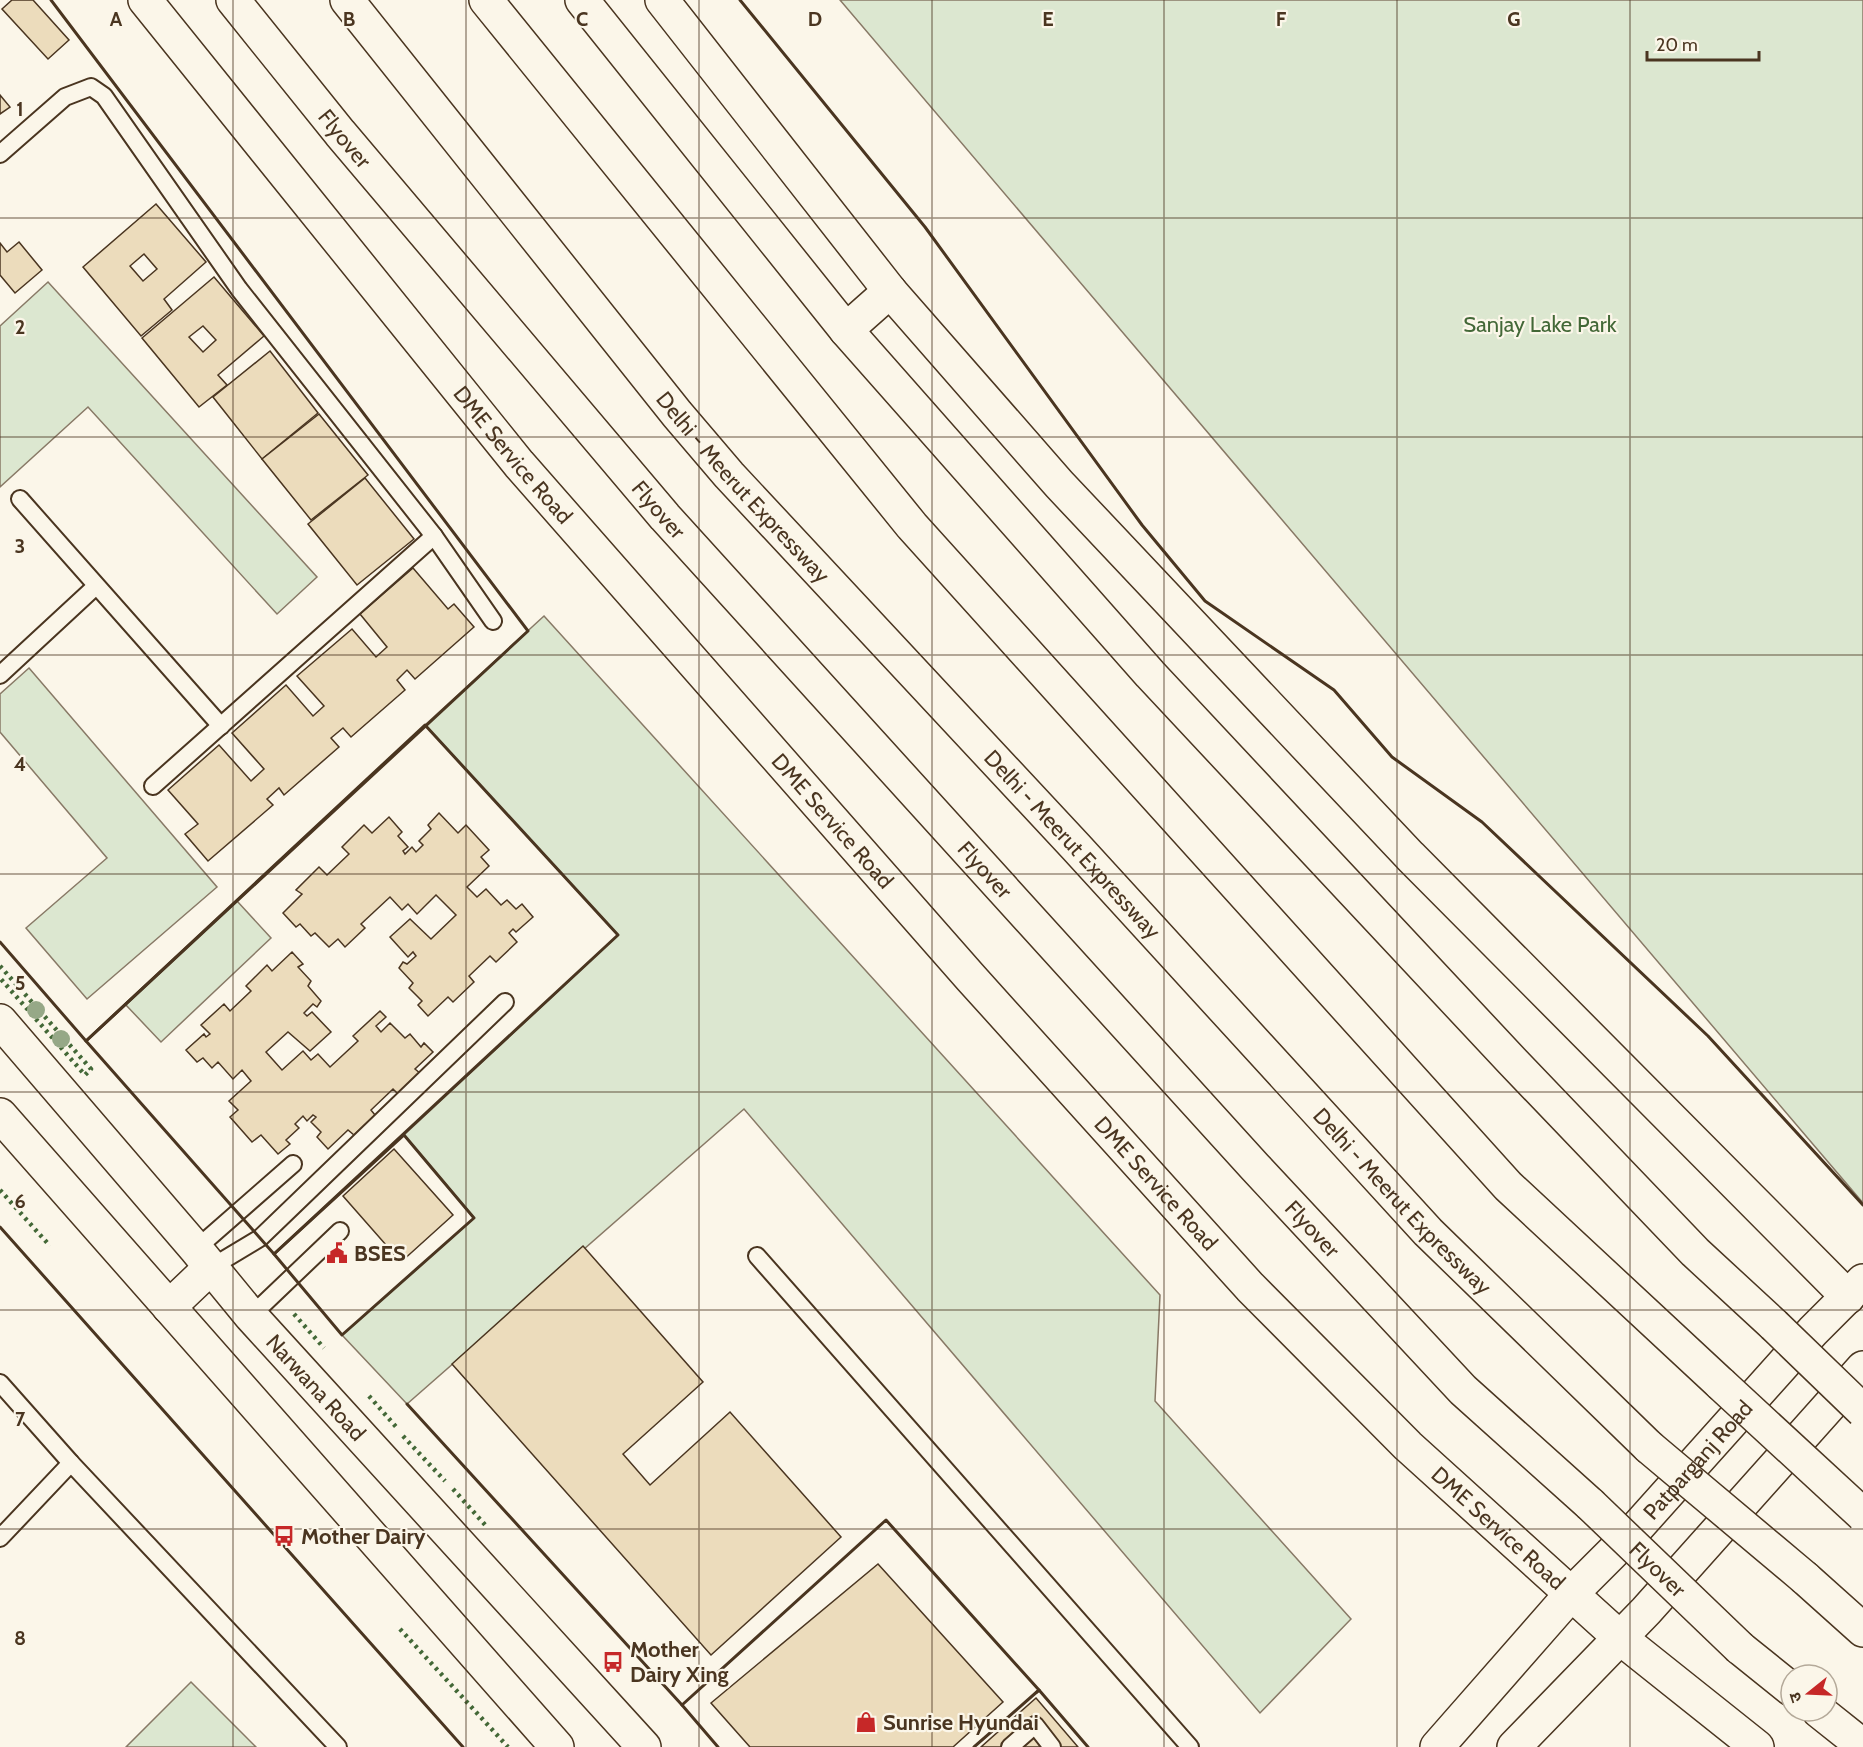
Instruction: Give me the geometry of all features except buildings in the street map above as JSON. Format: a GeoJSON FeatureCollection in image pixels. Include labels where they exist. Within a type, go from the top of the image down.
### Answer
{"type":"FeatureCollection","features":[{"type":"Feature","properties":{"kind":"main road","name":"DME Service Road"},"geometry":{"type":"LineString","coordinates":[[145,0],[519,464],[971,978],[1250,1287],[1408,1446],[1619,1637]]}},
{"type":"Feature","properties":{"kind":"main road","name":"Flyover"},"geometry":{"type":"LineString","coordinates":[[233,0],[340,133],[665,518],[1256,1167],[1463,1389],[1590,1504],[1740,1648],[1779,1679]]}},
{"type":"Feature","properties":{"kind":"main road","name":"Delhi - Meerut Expressway"},"geometry":{"type":"LineString","coordinates":[[347,0],[677,414],[729,475],[1084,855],[1428,1232],[1648,1446],[1863,1630]]}},
{"type":"Feature","properties":{"kind":"main road"},"geometry":{"type":"LineString","coordinates":[[486,0],[912,526],[1508,1186],[1863,1515]]}},
{"type":"Feature","properties":{"kind":"main road"},"geometry":{"type":"LineString","coordinates":[[582,0],[846,330],[1150,674],[1504,1053],[1661,1217],[1863,1411]]}},
{"type":"Feature","properties":{"kind":"main road"},"geometry":{"type":"LineString","coordinates":[[662,0],[890,291],[1059,484],[1410,856],[1856,1289]]}},
{"type":"Feature","properties":{"kind":"main road"},"geometry":{"type":"LineString","coordinates":[[846,330],[890,291]]}},
{"type":"Feature","properties":{"kind":"main road","name":"Narwana Road"},"geometry":{"type":"LineString","coordinates":[[0,1021],[250,1316],[644,1747]]}},
{"type":"Feature","properties":{"kind":"main road"},"geometry":{"type":"LineString","coordinates":[[0,1115],[557,1747]]}},
{"type":"Feature","properties":{"kind":"main road"},"geometry":{"type":"LineString","coordinates":[[169,1307],[203,1259]]}},
{"type":"Feature","properties":{"kind":"main road","name":"Patparganj Road"},"geometry":{"type":"LineString","coordinates":[[1437,1747],[1572,1593],[1632,1533],[1813,1331],[1856,1289]]}},
{"type":"Feature","properties":{"kind":"main road"},"geometry":{"type":"LineString","coordinates":[[1514,1747],[1646,1611],[1863,1368]]}},
{"type":"Feature","properties":{"kind":"main road"},"geometry":{"type":"LineString","coordinates":[[1619,1637],[1757,1747]]}},
{"type":"Feature","properties":{"kind":"main road"},"geometry":{"type":"LineString","coordinates":[[1834,1723],[1863,1746]]}},
{"type":"Feature","properties":{"kind":"lane"},"geometry":{"type":"LineString","coordinates":[[0,154],[65,97],[91,87],[104,96],[239,289],[434,536],[493,621]]}},
{"type":"Feature","properties":{"kind":"lane"},"geometry":{"type":"LineString","coordinates":[[20,499],[221,726]]}},
{"type":"Feature","properties":{"kind":"lane"},"geometry":{"type":"LineString","coordinates":[[153,786],[434,536]]}},
{"type":"Feature","properties":{"kind":"lane"},"geometry":{"type":"LineString","coordinates":[[0,675],[96,586]]}},
{"type":"Feature","properties":{"kind":"lane"},"geometry":{"type":"LineString","coordinates":[[203,1259],[260,1238],[505,1002]]}},
{"type":"Feature","properties":{"kind":"lane"},"geometry":{"type":"LineString","coordinates":[[203,1259],[293,1164]]}},
{"type":"Feature","properties":{"kind":"lane"},"geometry":{"type":"LineString","coordinates":[[250,1316],[340,1231]]}},
{"type":"Feature","properties":{"kind":"lane"},"geometry":{"type":"LineString","coordinates":[[757,1256],[1190,1747]]}},
{"type":"Feature","properties":{"kind":"lane"},"geometry":{"type":"LineString","coordinates":[[0,1383],[71,1463],[338,1747]]}},
{"type":"Feature","properties":{"kind":"lane"},"geometry":{"type":"LineString","coordinates":[[0,1538],[71,1463]]}},
{"type":"Feature","properties":{"kind":"lane"},"geometry":{"type":"LineString","coordinates":[[1010,1747],[1035,1725],[1052,1747]]}},
{"type":"Feature","properties":{"kind":"green space","name":"Sanjay Lake Park"},"geometry":{"type":"Polygon","coordinates":[[[840,0],[1863,0],[1863,1203],[840,0]]]}},
{"type":"Feature","properties":{"kind":"green space"},"geometry":{"type":"Polygon","coordinates":[[[48,282],[317,577],[277,614],[88,407],[0,487],[0,326],[48,282]]]}},
{"type":"Feature","properties":{"kind":"green space"},"geometry":{"type":"Polygon","coordinates":[[[544,616],[1160,1295],[1155,1401],[1351,1619],[1260,1713],[744,1109],[407,1404],[342,1335],[474,1218],[404,1135],[618,935],[425,725],[544,616]]]}},
{"type":"Feature","properties":{"kind":"green space"},"geometry":{"type":"Polygon","coordinates":[[[29,668],[217,887],[87,999],[26,928],[107,858],[0,732],[0,694],[29,668]]]}},
{"type":"Feature","properties":{"kind":"green space"},"geometry":{"type":"Polygon","coordinates":[[[237,901],[271,938],[161,1042],[125,1004],[237,901]]]}},
{"type":"Feature","properties":{"kind":"green space"},"geometry":{"type":"Polygon","coordinates":[[[191,1682],[256,1747],[126,1747],[191,1682]]]}},
{"type":"Feature","properties":{"kind":"hedge"},"geometry":{"type":"LineString","coordinates":[[0,966],[91,1069],[85,1075],[0,978]]}},
{"type":"Feature","properties":{"kind":"hedge"},"geometry":{"type":"LineString","coordinates":[[0,1190],[50,1246]]}},
{"type":"Feature","properties":{"kind":"hedge"},"geometry":{"type":"LineString","coordinates":[[294,1314],[324,1348]]}},
{"type":"Feature","properties":{"kind":"hedge"},"geometry":{"type":"LineString","coordinates":[[369,1396],[398,1429]]}},
{"type":"Feature","properties":{"kind":"hedge"},"geometry":{"type":"LineString","coordinates":[[403,1436],[445,1481]]}},
{"type":"Feature","properties":{"kind":"hedge"},"geometry":{"type":"LineString","coordinates":[[453,1489],[487,1527]]}},
{"type":"Feature","properties":{"kind":"hedge"},"geometry":{"type":"LineString","coordinates":[[400,1629],[508,1747]]}},
{"type":"Feature","properties":{"kind":"wall"},"geometry":{"type":"LineString","coordinates":[[0,942],[86,1041],[528,631],[51,0]]}},
{"type":"Feature","properties":{"kind":"wall"},"geometry":{"type":"LineString","coordinates":[[740,0],[925,227],[1142,525],[1205,601],[1334,690],[1392,757],[1482,822],[1708,1036],[1863,1205]]}},
{"type":"Feature","properties":{"kind":"wall"},"geometry":{"type":"LineString","coordinates":[[425,725],[618,935],[274,1254],[86,1041],[425,725]]}},
{"type":"Feature","properties":{"kind":"wall"},"geometry":{"type":"LineString","coordinates":[[404,1135],[474,1218],[342,1335],[274,1254],[404,1135]]}},
{"type":"Feature","properties":{"kind":"wall"},"geometry":{"type":"LineString","coordinates":[[0,1227],[463,1747]]}},
{"type":"Feature","properties":{"kind":"wall"},"geometry":{"type":"LineString","coordinates":[[407,1404],[682,1705]]}},
{"type":"Feature","properties":{"kind":"wall"},"geometry":{"type":"LineString","coordinates":[[718,1747],[682,1705],[886,1520],[1039,1690],[974,1747]]}},
{"type":"Feature","properties":{"kind":"wall"},"geometry":{"type":"LineString","coordinates":[[1037,1692],[1039,1690],[1088,1747]]}},
{"type":"Feature","properties":{"kind":"place","name":"BSES"},"geometry":{"type":"Point","coordinates":[337,1253]}},
{"type":"Feature","properties":{"kind":"place","name":"Mother Dairy"},"geometry":{"type":"Point","coordinates":[284,1536]}},
{"type":"Feature","properties":{"kind":"place","name":"Mother Dairy Xing"},"geometry":{"type":"Point","coordinates":[613,1662]}},
{"type":"Feature","properties":{"kind":"place","name":"Sunrise Hyundai"},"geometry":{"type":"Point","coordinates":[866,1722]}}]}
